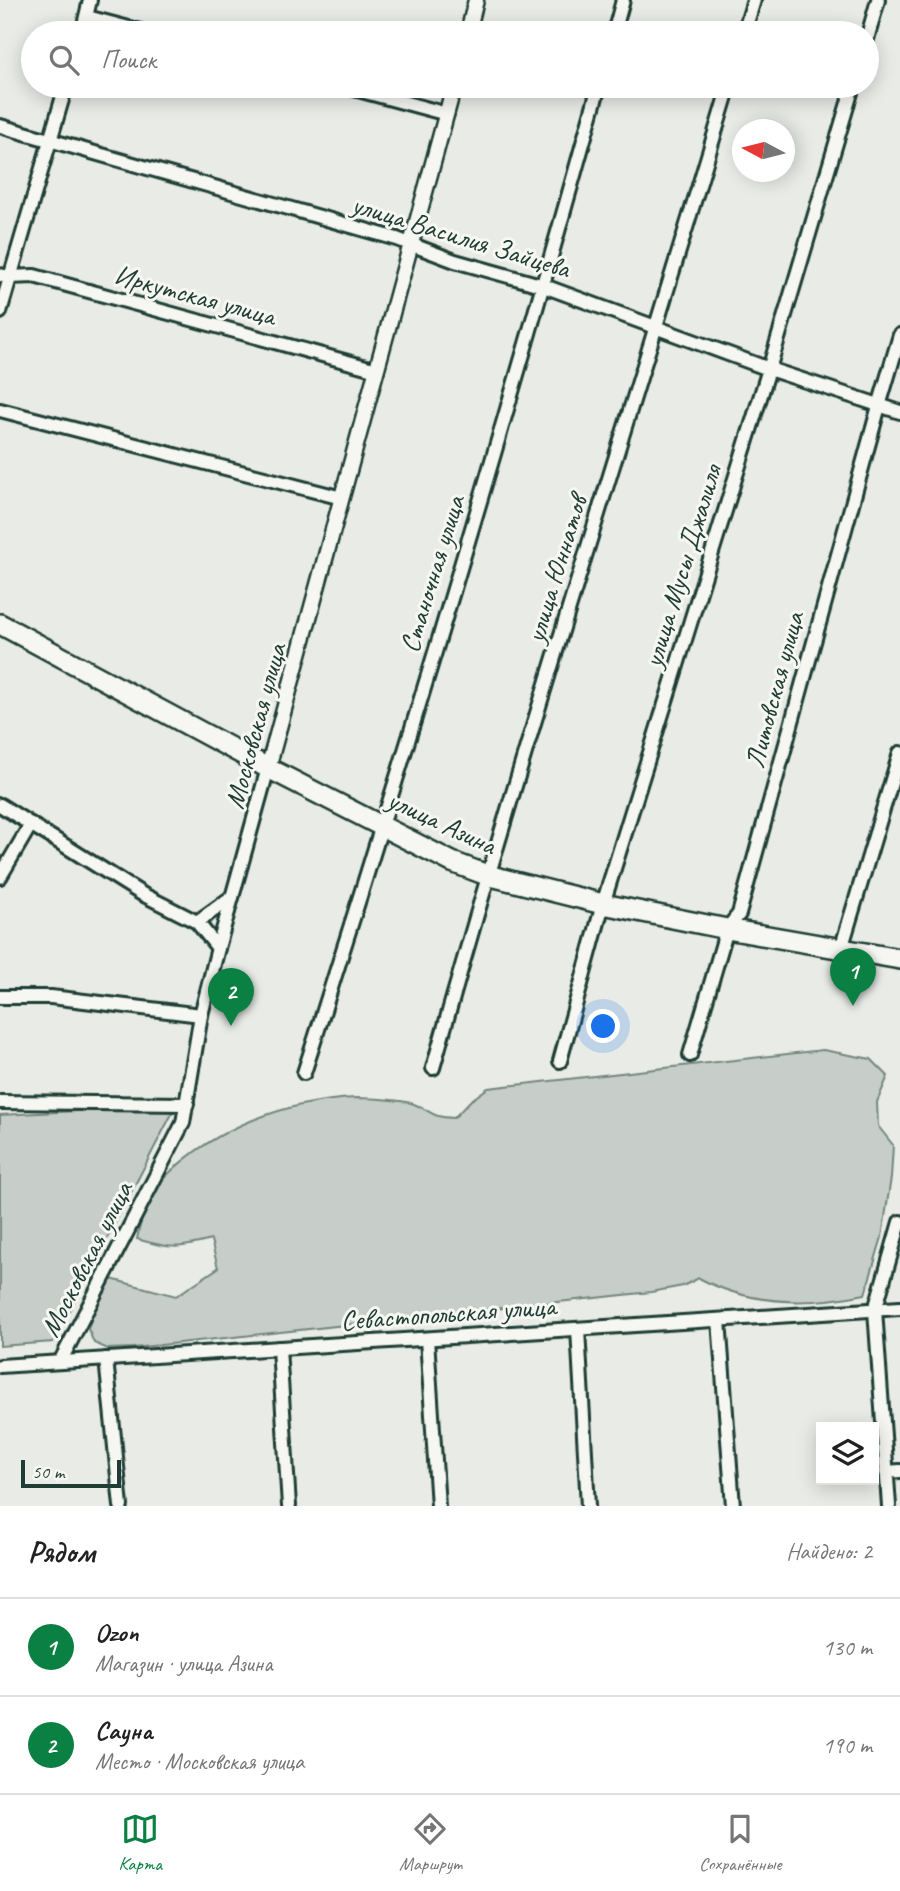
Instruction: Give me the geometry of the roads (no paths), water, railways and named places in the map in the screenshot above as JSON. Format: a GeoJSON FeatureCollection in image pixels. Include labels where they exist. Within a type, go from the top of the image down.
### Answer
{"type":"FeatureCollection","features":[{"type":"Feature","properties":{"kind":"main road","name":"улица Азина"},"geometry":{"type":"LineString","coordinates":[[0,624],[268,768],[452,862],[487,875],[603,904],[727,929],[900,958]]}},
{"type":"Feature","properties":{"kind":"street"},"geometry":{"type":"LineString","coordinates":[[86,21],[90,0]]}},
{"type":"Feature","properties":{"kind":"street"},"geometry":{"type":"LineString","coordinates":[[471,21],[476,0]]}},
{"type":"Feature","properties":{"kind":"street"},"geometry":{"type":"LineString","coordinates":[[617,21],[623,0]]}},
{"type":"Feature","properties":{"kind":"street"},"geometry":{"type":"LineString","coordinates":[[748,21],[754,0]]}},
{"type":"Feature","properties":{"kind":"street"},"geometry":{"type":"LineString","coordinates":[[872,21],[878,0]]}},
{"type":"Feature","properties":{"kind":"street"},"geometry":{"type":"LineString","coordinates":[[87,17],[102,21]]}},
{"type":"Feature","properties":{"kind":"street"},"geometry":{"type":"LineString","coordinates":[[0,312],[5,276],[62,98]]}},
{"type":"Feature","properties":{"kind":"street"},"geometry":{"type":"LineString","coordinates":[[387,98],[447,114]]}},
{"type":"Feature","properties":{"kind":"street","name":"Московская улица"},"geometry":{"type":"LineString","coordinates":[[60,1362],[183,1123],[201,1015],[218,948],[451,98]]}},
{"type":"Feature","properties":{"kind":"street","name":"Станочная улица"},"geometry":{"type":"LineString","coordinates":[[304,1073],[383,827],[544,286],[596,98]]}},
{"type":"Feature","properties":{"kind":"street","name":"улица Юннатов"},"geometry":{"type":"LineString","coordinates":[[433,1068],[487,875],[725,98]]}},
{"type":"Feature","properties":{"kind":"street","name":"улица Мусы Джалиля"},"geometry":{"type":"LineString","coordinates":[[560,1061],[603,904],[769,369],[849,98]]}},
{"type":"Feature","properties":{"kind":"street","name":"улица Василия Зайцева"},"geometry":{"type":"LineString","coordinates":[[0,126],[544,286],[769,369],[900,412]]}},
{"type":"Feature","properties":{"kind":"street","name":"Иркутская улица"},"geometry":{"type":"LineString","coordinates":[[5,276],[34,276],[377,370]]}},
{"type":"Feature","properties":{"kind":"street","name":"Литовская улица"},"geometry":{"type":"LineString","coordinates":[[690,1055],[727,929],[739,914],[900,335]]}},
{"type":"Feature","properties":{"kind":"street"},"geometry":{"type":"LineString","coordinates":[[0,410],[342,498]]}},
{"type":"Feature","properties":{"kind":"street"},"geometry":{"type":"LineString","coordinates":[[841,949],[900,753]]}},
{"type":"Feature","properties":{"kind":"street"},"geometry":{"type":"LineString","coordinates":[[0,805],[142,894],[197,922],[218,948]]}},
{"type":"Feature","properties":{"kind":"street"},"geometry":{"type":"LineString","coordinates":[[0,877],[31,824]]}},
{"type":"Feature","properties":{"kind":"street"},"geometry":{"type":"LineString","coordinates":[[197,922],[232,897]]}},
{"type":"Feature","properties":{"kind":"street"},"geometry":{"type":"LineString","coordinates":[[0,997],[51,998],[201,1015]]}},
{"type":"Feature","properties":{"kind":"street"},"geometry":{"type":"LineString","coordinates":[[0,1102],[187,1104]]}},
{"type":"Feature","properties":{"kind":"street"},"geometry":{"type":"LineString","coordinates":[[889,1506],[875,1310],[900,1222]]}},
{"type":"Feature","properties":{"kind":"street","name":"Севастопольская улица"},"geometry":{"type":"LineString","coordinates":[[0,1366],[900,1308]]}},
{"type":"Feature","properties":{"kind":"street"},"geometry":{"type":"LineString","coordinates":[[719,1320],[733,1506]]}},
{"type":"Feature","properties":{"kind":"street"},"geometry":{"type":"LineString","coordinates":[[578,1329],[588,1506]]}},
{"type":"Feature","properties":{"kind":"street"},"geometry":{"type":"LineString","coordinates":[[427,1339],[438,1506]]}},
{"type":"Feature","properties":{"kind":"street"},"geometry":{"type":"LineString","coordinates":[[279,1348],[289,1506]]}},
{"type":"Feature","properties":{"kind":"street"},"geometry":{"type":"LineString","coordinates":[[106,1359],[121,1506]]}},
{"type":"Feature","properties":{"kind":"street"},"geometry":{"type":"LineString","coordinates":[[886,1472],[900,1471]]}},
{"type":"Feature","properties":{"kind":"place","name":"Ozon"},"geometry":{"type":"Point","coordinates":[853,1006]}},
{"type":"Feature","properties":{"kind":"place","name":"Сауна"},"geometry":{"type":"Point","coordinates":[231,1026]}}]}
